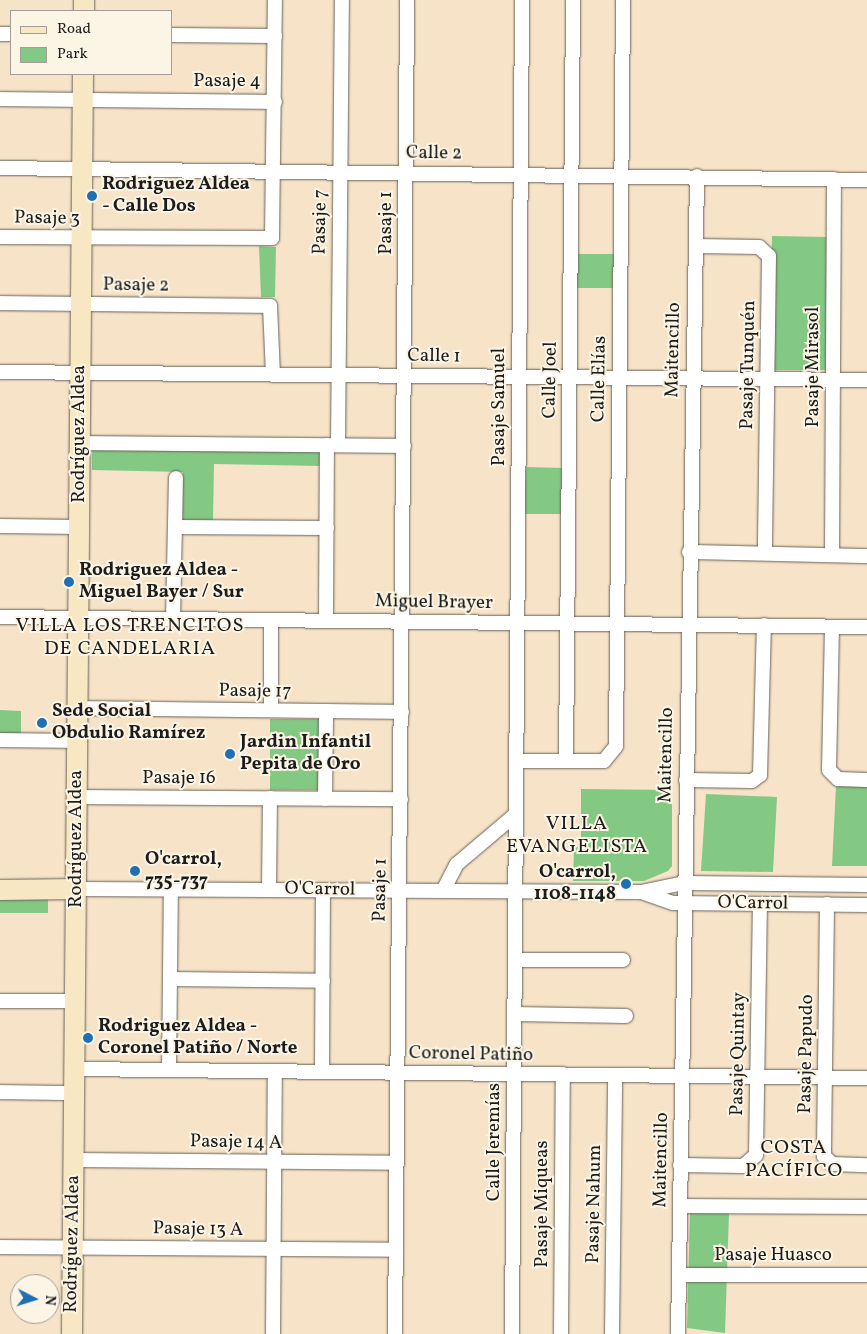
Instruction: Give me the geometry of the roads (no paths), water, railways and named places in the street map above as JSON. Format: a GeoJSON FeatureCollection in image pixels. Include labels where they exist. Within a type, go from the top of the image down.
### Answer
{"type":"FeatureCollection","features":[{"type":"Feature","properties":{"kind":"main road","name":"Rodríguez Aldea"},"geometry":{"type":"LineString","coordinates":[[72,1334],[83,75]]}},
{"type":"Feature","properties":{"kind":"main road","name":"O'Carrol"},"geometry":{"type":"LineString","coordinates":[[0,890],[77,889]]}},
{"type":"Feature","properties":{"kind":"street"},"geometry":{"type":"LineString","coordinates":[[274,171],[275,0]]}},
{"type":"Feature","properties":{"kind":"street","name":"Pasaje 7"},"geometry":{"type":"LineString","coordinates":[[326,620],[327,528],[338,375],[342,0]]}},
{"type":"Feature","properties":{"kind":"street","name":"Pasaje 1"},"geometry":{"type":"LineString","coordinates":[[395,1334],[403,621],[407,0]]}},
{"type":"Feature","properties":{"kind":"street","name":"Pasaje Samuel"},"geometry":{"type":"LineString","coordinates":[[516,891],[515,814],[522,0]]}},
{"type":"Feature","properties":{"kind":"street","name":"Calle Joel"},"geometry":{"type":"LineString","coordinates":[[566,761],[573,0]]}},
{"type":"Feature","properties":{"kind":"street","name":"Calle Elías"},"geometry":{"type":"LineString","coordinates":[[566,761],[611,757],[616,746],[623,0]]}},
{"type":"Feature","properties":{"kind":"street"},"geometry":{"type":"LineString","coordinates":[[172,35],[275,36]]}},
{"type":"Feature","properties":{"kind":"street","name":"Pasaje 4"},"geometry":{"type":"LineString","coordinates":[[0,99],[275,102]]}},
{"type":"Feature","properties":{"kind":"street","name":"Calle 2"},"geometry":{"type":"LineString","coordinates":[[0,168],[697,176],[867,180]]}},
{"type":"Feature","properties":{"kind":"street","name":"Pasaje 3"},"geometry":{"type":"LineString","coordinates":[[0,237],[272,238],[274,171]]}},
{"type":"Feature","properties":{"kind":"street","name":"Maitencillo"},"geometry":{"type":"LineString","coordinates":[[678,1334],[689,552],[697,176]]}},
{"type":"Feature","properties":{"kind":"street","name":"Pasaje Mirasol"},"geometry":{"type":"LineString","coordinates":[[832,555],[834,179]]}},
{"type":"Feature","properties":{"kind":"street","name":"Pasaje Tunquén"},"geometry":{"type":"LineString","coordinates":[[696,246],[759,247],[768,253],[765,553]]}},
{"type":"Feature","properties":{"kind":"street","name":"Pasaje 2"},"geometry":{"type":"LineString","coordinates":[[0,303],[271,307],[273,375]]}},
{"type":"Feature","properties":{"kind":"street","name":"Calle 1"},"geometry":{"type":"LineString","coordinates":[[0,372],[867,380]]}},
{"type":"Feature","properties":{"kind":"street"},"geometry":{"type":"LineString","coordinates":[[80,443],[404,446]]}},
{"type":"Feature","properties":{"kind":"street"},"geometry":{"type":"LineString","coordinates":[[173,619],[176,478]]}},
{"type":"Feature","properties":{"kind":"street"},"geometry":{"type":"LineString","coordinates":[[0,526],[80,527]]}},
{"type":"Feature","properties":{"kind":"street"},"geometry":{"type":"LineString","coordinates":[[175,527],[327,528]]}},
{"type":"Feature","properties":{"kind":"street"},"geometry":{"type":"LineString","coordinates":[[689,552],[867,556]]}},
{"type":"Feature","properties":{"kind":"street","name":"Miguel Brayer"},"geometry":{"type":"LineString","coordinates":[[0,617],[867,627]]}},
{"type":"Feature","properties":{"kind":"street"},"geometry":{"type":"LineString","coordinates":[[271,620],[271,710]]}},
{"type":"Feature","properties":{"kind":"street"},"geometry":{"type":"LineString","coordinates":[[686,780],[758,778],[764,626]]}},
{"type":"Feature","properties":{"kind":"street"},"geometry":{"type":"LineString","coordinates":[[832,627],[832,776],[867,780]]}},
{"type":"Feature","properties":{"kind":"street","name":"Pasaje 17"},"geometry":{"type":"LineString","coordinates":[[78,708],[402,712]]}},
{"type":"Feature","properties":{"kind":"street"},"geometry":{"type":"LineString","coordinates":[[325,799],[326,711]]}},
{"type":"Feature","properties":{"kind":"street"},"geometry":{"type":"LineString","coordinates":[[0,740],[78,741]]}},
{"type":"Feature","properties":{"kind":"street"},"geometry":{"type":"LineString","coordinates":[[516,761],[566,761]]}},
{"type":"Feature","properties":{"kind":"street","name":"Pasaje 16"},"geometry":{"type":"LineString","coordinates":[[77,797],[401,799]]}},
{"type":"Feature","properties":{"kind":"street"},"geometry":{"type":"LineString","coordinates":[[270,798],[270,890]]}},
{"type":"Feature","properties":{"kind":"street"},"geometry":{"type":"LineString","coordinates":[[444,891],[457,864],[515,814]]}},
{"type":"Feature","properties":{"kind":"street","name":"O'Carrol"},"geometry":{"type":"LineString","coordinates":[[77,889],[641,892],[684,884],[867,885]]}},
{"type":"Feature","properties":{"kind":"street"},"geometry":{"type":"LineString","coordinates":[[169,1070],[171,889]]}},
{"type":"Feature","properties":{"kind":"street"},"geometry":{"type":"LineString","coordinates":[[322,1072],[323,890]]}},
{"type":"Feature","properties":{"kind":"street","name":"Calle Jeremías"},"geometry":{"type":"LineString","coordinates":[[512,1334],[516,891]]}},
{"type":"Feature","properties":{"kind":"street","name":"O'Carrol"},"geometry":{"type":"LineString","coordinates":[[641,892],[684,903],[867,905]]}},
{"type":"Feature","properties":{"kind":"street","name":"Pasaje Quintay"},"geometry":{"type":"LineString","coordinates":[[680,1165],[743,1166],[753,1161],[758,1076],[760,904]]}},
{"type":"Feature","properties":{"kind":"street","name":"Pasaje Papudo"},"geometry":{"type":"LineString","coordinates":[[827,904],[825,1159],[832,1164],[867,1165]]}},
{"type":"Feature","properties":{"kind":"street"},"geometry":{"type":"LineString","coordinates":[[515,960],[623,960]]}},
{"type":"Feature","properties":{"kind":"street"},"geometry":{"type":"LineString","coordinates":[[170,980],[322,981]]}},
{"type":"Feature","properties":{"kind":"street"},"geometry":{"type":"LineString","coordinates":[[0,1001],[76,1001]]}},
{"type":"Feature","properties":{"kind":"street"},"geometry":{"type":"LineString","coordinates":[[514,1014],[626,1016]]}},
{"type":"Feature","properties":{"kind":"street","name":"Coronel Patiño"},"geometry":{"type":"LineString","coordinates":[[75,1069],[867,1078]]}},
{"type":"Feature","properties":{"kind":"street"},"geometry":{"type":"LineString","coordinates":[[272,1334],[275,1071]]}},
{"type":"Feature","properties":{"kind":"street","name":"Pasaje Miqueas"},"geometry":{"type":"LineString","coordinates":[[561,1334],[563,1074]]}},
{"type":"Feature","properties":{"kind":"street","name":"Pasaje Nahum"},"geometry":{"type":"LineString","coordinates":[[612,1334],[615,1075]]}},
{"type":"Feature","properties":{"kind":"street"},"geometry":{"type":"LineString","coordinates":[[0,1092],[74,1093]]}},
{"type":"Feature","properties":{"kind":"street","name":"Pasaje 14 A"},"geometry":{"type":"LineString","coordinates":[[74,1160],[397,1164]]}},
{"type":"Feature","properties":{"kind":"street"},"geometry":{"type":"LineString","coordinates":[[680,1206],[867,1207]]}},
{"type":"Feature","properties":{"kind":"street","name":"Pasaje 13 A"},"geometry":{"type":"LineString","coordinates":[[0,1247],[396,1250]]}},
{"type":"Feature","properties":{"kind":"street","name":"Pasaje Huasco"},"geometry":{"type":"LineString","coordinates":[[679,1275],[867,1276]]}},
{"type":"Feature","properties":{"kind":"place","name":"Rodriguez Aldea - Calle Dos"},"geometry":{"type":"Point","coordinates":[92,196]}},
{"type":"Feature","properties":{"kind":"place","name":"Rodriguez Aldea - Miguel Bayer / Sur"},"geometry":{"type":"Point","coordinates":[69,582]}},
{"type":"Feature","properties":{"kind":"place","name":"Sede Social Obdulio Ramírez"},"geometry":{"type":"Point","coordinates":[42,723]}},
{"type":"Feature","properties":{"kind":"place","name":"Jardin Infantil Pepita de Oro"},"geometry":{"type":"Point","coordinates":[230,754]}},
{"type":"Feature","properties":{"kind":"place","name":"O'carrol, 735-737"},"geometry":{"type":"Point","coordinates":[135,871]}},
{"type":"Feature","properties":{"kind":"place","name":"O'carrol, 1108-1148"},"geometry":{"type":"Point","coordinates":[626,884]}},
{"type":"Feature","properties":{"kind":"place","name":"Rodriguez Aldea - Coronel Patiño / Norte"},"geometry":{"type":"Point","coordinates":[88,1038]}},
{"type":"Feature","properties":{"kind":"district","name":"VILLA LOS TRENCITOS DE CANDELARIA"},"geometry":{"type":"Point","coordinates":[130,638]}},
{"type":"Feature","properties":{"kind":"district","name":"VILLA EVANGELISTA"},"geometry":{"type":"Point","coordinates":[577,836]}},
{"type":"Feature","properties":{"kind":"district","name":"COSTA PACÍFICO"},"geometry":{"type":"Point","coordinates":[794,1160]}}]}
